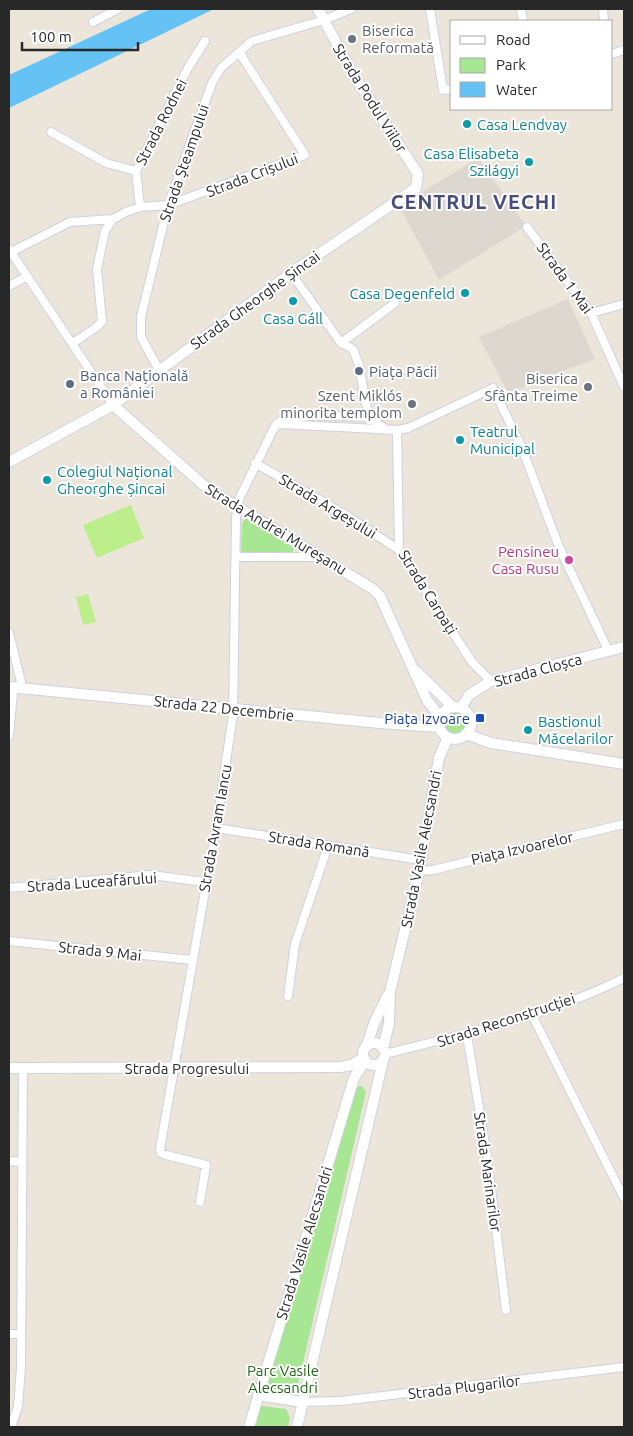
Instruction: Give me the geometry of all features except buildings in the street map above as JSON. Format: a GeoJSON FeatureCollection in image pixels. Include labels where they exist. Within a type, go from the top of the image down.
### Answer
{"type":"FeatureCollection","features":[{"type":"Feature","properties":{"kind":"street"},"geometry":{"type":"LineString","coordinates":[[93,22],[118,9]]}},
{"type":"Feature","properties":{"kind":"street","name":"Strada Podul Viilor"},"geometry":{"type":"LineString","coordinates":[[318,9],[353,74],[418,174],[416,188]]}},
{"type":"Feature","properties":{"kind":"street","name":"Strada Șteampului"},"geometry":{"type":"LineString","coordinates":[[159,370],[141,337],[139,326],[168,205],[212,83],[221,68],[252,41],[324,20],[351,9]]}},
{"type":"Feature","properties":{"kind":"street"},"geometry":{"type":"LineString","coordinates":[[430,9],[443,90],[450,89]]}},
{"type":"Feature","properties":{"kind":"street","name":"Strada Rodnei"},"geometry":{"type":"LineString","coordinates":[[140,207],[136,171],[188,68],[205,41]]}},
{"type":"Feature","properties":{"kind":"street","name":"Strada Crișului"},"geometry":{"type":"LineString","coordinates":[[113,219],[140,207],[168,205],[305,154],[239,52]]}},
{"type":"Feature","properties":{"kind":"street"},"geometry":{"type":"LineString","coordinates":[[51,132],[106,163],[136,171]]}},
{"type":"Feature","properties":{"kind":"street","name":"Strada Gheorghe Șincai"},"geometry":{"type":"LineString","coordinates":[[9,462],[113,406],[291,273],[416,188]]}},
{"type":"Feature","properties":{"kind":"street"},"geometry":{"type":"LineString","coordinates":[[113,219],[70,222],[10,250],[26,277],[73,342],[113,406]]}},
{"type":"Feature","properties":{"kind":"street"},"geometry":{"type":"LineString","coordinates":[[73,342],[98,326],[102,321],[97,269],[100,246],[105,230],[113,219]]}},
{"type":"Feature","properties":{"kind":"street","name":"Strada 1 Mai"},"geometry":{"type":"LineString","coordinates":[[527,226],[591,313],[624,387]]}},
{"type":"Feature","properties":{"kind":"street"},"geometry":{"type":"LineString","coordinates":[[291,273],[341,343],[353,349],[370,423],[367,428]]}},
{"type":"Feature","properties":{"kind":"street"},"geometry":{"type":"LineString","coordinates":[[9,286],[26,277]]}},
{"type":"Feature","properties":{"kind":"street"},"geometry":{"type":"LineString","coordinates":[[341,343],[394,304]]}},
{"type":"Feature","properties":{"kind":"street"},"geometry":{"type":"LineString","coordinates":[[591,313],[624,304]]}},
{"type":"Feature","properties":{"kind":"street"},"geometry":{"type":"LineString","coordinates":[[296,421],[397,430],[408,428],[493,388],[522,448],[559,547],[608,652]]}},
{"type":"Feature","properties":{"kind":"street","name":"Strada Andrei Mureșanu"},"geometry":{"type":"LineString","coordinates":[[113,406],[208,489],[366,583],[380,596],[427,700],[440,722]]}},
{"type":"Feature","properties":{"kind":"street"},"geometry":{"type":"LineString","coordinates":[[296,421],[368,417],[387,430]]}},
{"type":"Feature","properties":{"kind":"street","name":"Strada Avram Iancu"},"geometry":{"type":"LineString","coordinates":[[200,1202],[206,1165],[161,1153],[205,882],[216,828],[233,709],[237,506],[255,463],[277,424],[296,421]]}},
{"type":"Feature","properties":{"kind":"street","name":"Strada Carpați"},"geometry":{"type":"LineString","coordinates":[[397,430],[399,550],[472,662],[491,681]]}},
{"type":"Feature","properties":{"kind":"street","name":"Strada Argeșului"},"geometry":{"type":"LineString","coordinates":[[255,463],[346,515],[399,550]]}},
{"type":"Feature","properties":{"kind":"street"},"geometry":{"type":"LineString","coordinates":[[236,557],[320,557]]}},
{"type":"Feature","properties":{"kind":"street"},"geometry":{"type":"LineString","coordinates":[[9,633],[21,682],[12,687],[9,735]]}},
{"type":"Feature","properties":{"kind":"street","name":"Strada Cloșca"},"geometry":{"type":"LineString","coordinates":[[457,707],[469,695],[491,681],[624,647]]}},
{"type":"Feature","properties":{"kind":"street","name":"Strada Andrei Mureșanu"},"geometry":{"type":"LineString","coordinates":[[415,671],[457,707]]}},
{"type":"Feature","properties":{"kind":"street","name":"Strada 22 Decembrie"},"geometry":{"type":"LineString","coordinates":[[12,687],[424,727],[440,722]]}},
{"type":"Feature","properties":{"kind":"street"},"geometry":{"type":"LineString","coordinates":[[457,707],[468,714],[471,722],[466,734],[458,738],[448,737],[440,722],[444,711],[457,707]]}},
{"type":"Feature","properties":{"kind":"street"},"geometry":{"type":"LineString","coordinates":[[466,734],[483,741],[501,745],[620,763],[624,772]]}},
{"type":"Feature","properties":{"kind":"street","name":"Strada Vasile Alecsandri"},"geometry":{"type":"LineString","coordinates":[[298,1427],[384,1054],[390,992],[419,870],[439,758],[448,737]]}},
{"type":"Feature","properties":{"kind":"street","name":"Piața Izvoarelor"},"geometry":{"type":"LineString","coordinates":[[419,870],[433,870],[624,824]]}},
{"type":"Feature","properties":{"kind":"street","name":"Strada Romană"},"geometry":{"type":"LineString","coordinates":[[216,828],[421,860]]}},
{"type":"Feature","properties":{"kind":"street"},"geometry":{"type":"LineString","coordinates":[[288,996],[294,944],[328,846]]}},
{"type":"Feature","properties":{"kind":"street","name":"Strada Luceafărului"},"geometry":{"type":"LineString","coordinates":[[9,888],[150,875],[205,882]]}},
{"type":"Feature","properties":{"kind":"street","name":"Strada 9 Mai"},"geometry":{"type":"LineString","coordinates":[[9,941],[192,960]]}},
{"type":"Feature","properties":{"kind":"street","name":"Strada Reconstrucției"},"geometry":{"type":"LineString","coordinates":[[384,1054],[467,1035],[598,990],[624,978]]}},
{"type":"Feature","properties":{"kind":"street","name":"Strada Vasile Alecsandri"},"geometry":{"type":"LineString","coordinates":[[367,1045],[374,1021],[390,992]]}},
{"type":"Feature","properties":{"kind":"street"},"geometry":{"type":"LineString","coordinates":[[531,1013],[624,1198]]}},
{"type":"Feature","properties":{"kind":"street","name":"Strada Marinarilor"},"geometry":{"type":"LineString","coordinates":[[467,1035],[486,1147],[506,1310]]}},
{"type":"Feature","properties":{"kind":"street"},"geometry":{"type":"LineString","coordinates":[[374,1043],[384,1054],[374,1066],[364,1060],[363,1051],[367,1045],[374,1043]]}},
{"type":"Feature","properties":{"kind":"street","name":"Strada Vasile Alecsandri"},"geometry":{"type":"LineString","coordinates":[[249,1427],[354,1078],[364,1060]]}},
{"type":"Feature","properties":{"kind":"street","name":"Strada Progresului"},"geometry":{"type":"LineString","coordinates":[[9,1068],[340,1067],[364,1060]]}},
{"type":"Feature","properties":{"kind":"street"},"geometry":{"type":"LineString","coordinates":[[11,1427],[18,1407],[21,1334],[23,1068]]}},
{"type":"Feature","properties":{"kind":"street"},"geometry":{"type":"LineString","coordinates":[[9,1161],[22,1162]]}},
{"type":"Feature","properties":{"kind":"street"},"geometry":{"type":"LineString","coordinates":[[9,1334],[21,1334]]}},
{"type":"Feature","properties":{"kind":"street","name":"Strada Plugarilor"},"geometry":{"type":"LineString","coordinates":[[304,1402],[350,1400],[624,1367]]}},
{"type":"Feature","properties":{"kind":"street"},"geometry":{"type":"LineString","coordinates":[[258,1396],[304,1402]]}},
{"type":"Feature","properties":{"kind":"green space"},"geometry":{"type":"Polygon","coordinates":[[[131,505],[144,538],[97,558],[83,525],[131,505]]]}},
{"type":"Feature","properties":{"kind":"green space"},"geometry":{"type":"Polygon","coordinates":[[[246,518],[294,548],[292,555],[241,554],[242,523],[246,518]]]}},
{"type":"Feature","properties":{"kind":"green space"},"geometry":{"type":"Polygon","coordinates":[[[88,594],[96,622],[83,625],[76,597],[88,594]]]}},
{"type":"Feature","properties":{"kind":"green space"},"geometry":{"type":"Polygon","coordinates":[[[455,711],[464,714],[467,723],[464,732],[455,735],[446,732],[443,723],[446,714],[455,711]]]}},
{"type":"Feature","properties":{"kind":"green space","name":"Parc Vasile Alecsandri"},"geometry":{"type":"Polygon","coordinates":[[[362,1086],[366,1092],[297,1389],[291,1397],[266,1393],[264,1390],[354,1087],[362,1086]]]}},
{"type":"Feature","properties":{"kind":"green space"},"geometry":{"type":"Polygon","coordinates":[[[262,1406],[286,1409],[290,1417],[288,1427],[251,1427],[259,1408],[262,1406]]]}},
{"type":"Feature","properties":{"kind":"shaded area"},"geometry":{"type":"Polygon","coordinates":[[[478,158],[526,226],[439,280],[399,206],[478,158]]]}},
{"type":"Feature","properties":{"kind":"shaded area"},"geometry":{"type":"Polygon","coordinates":[[[568,299],[595,359],[508,393],[479,337],[568,299]]]}},
{"type":"Feature","properties":{"kind":"water"},"geometry":{"type":"Polygon","coordinates":[[[151,9],[214,9],[9,108],[9,75],[151,9]]]}},
{"type":"Feature","properties":{"kind":"place","name":"Biserica Reformată"},"geometry":{"type":"Point","coordinates":[352,39]}},
{"type":"Feature","properties":{"kind":"place","name":"Casa Lendvay"},"geometry":{"type":"Point","coordinates":[467,124]}},
{"type":"Feature","properties":{"kind":"place","name":"Casa Elisabeta Szilágyi"},"geometry":{"type":"Point","coordinates":[529,162]}},
{"type":"Feature","properties":{"kind":"place","name":"Casa Degenfeld"},"geometry":{"type":"Point","coordinates":[465,293]}},
{"type":"Feature","properties":{"kind":"place","name":"Casa Gáll"},"geometry":{"type":"Point","coordinates":[293,301]}},
{"type":"Feature","properties":{"kind":"place","name":"Piața Păcii"},"geometry":{"type":"Point","coordinates":[359,371]}},
{"type":"Feature","properties":{"kind":"place","name":"Banca Națională a României"},"geometry":{"type":"Point","coordinates":[70,384]}},
{"type":"Feature","properties":{"kind":"place","name":"Biserica Sfânta Treime"},"geometry":{"type":"Point","coordinates":[588,387]}},
{"type":"Feature","properties":{"kind":"place","name":"Szent Miklós minorita templom"},"geometry":{"type":"Point","coordinates":[412,404]}},
{"type":"Feature","properties":{"kind":"place","name":"Teatrul Municipal"},"geometry":{"type":"Point","coordinates":[460,440]}},
{"type":"Feature","properties":{"kind":"place","name":"Colegiul Național Gheorghe Șincai"},"geometry":{"type":"Point","coordinates":[47,480]}},
{"type":"Feature","properties":{"kind":"place","name":"Pensineu Casa Rusu"},"geometry":{"type":"Point","coordinates":[569,560]}},
{"type":"Feature","properties":{"kind":"place","name":"Piața Izvoare"},"geometry":{"type":"Point","coordinates":[480,718]}},
{"type":"Feature","properties":{"kind":"place","name":"Bastionul Măcelarilor"},"geometry":{"type":"Point","coordinates":[528,730]}},
{"type":"Feature","properties":{"kind":"district","name":"CENTRUL VECHI"},"geometry":{"type":"Point","coordinates":[474,201]}}]}
